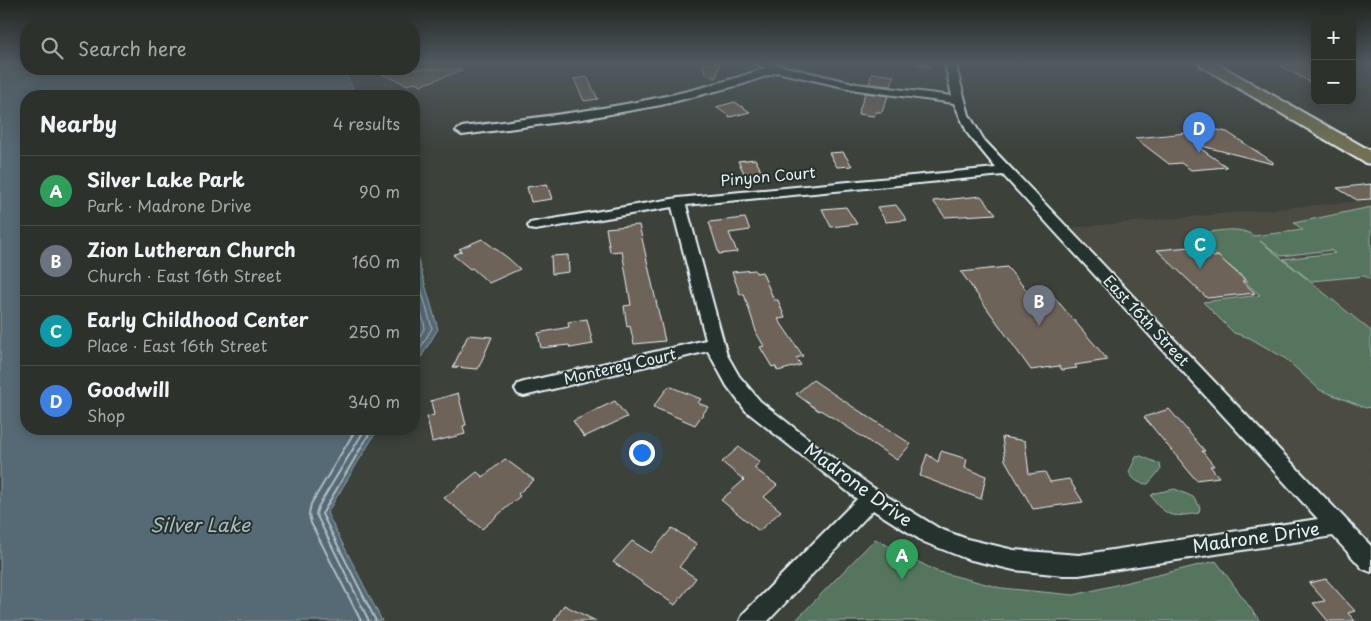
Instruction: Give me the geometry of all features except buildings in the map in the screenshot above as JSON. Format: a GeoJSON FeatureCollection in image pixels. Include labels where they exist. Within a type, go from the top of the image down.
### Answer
{"type":"FeatureCollection","features":[{"type":"Feature","properties":{"kind":"highway"},"geometry":{"type":"LineString","coordinates":[[1256,92],[1371,159]]}},
{"type":"Feature","properties":{"kind":"highway"},"geometry":{"type":"LineString","coordinates":[[1282,92],[1371,142]]}},
{"type":"Feature","properties":{"kind":"street"},"geometry":{"type":"LineString","coordinates":[[462,131],[619,110],[704,92]]}},
{"type":"Feature","properties":{"kind":"street"},"geometry":{"type":"LineString","coordinates":[[880,92],[958,100]]}},
{"type":"Feature","properties":{"kind":"street","name":"East 16th Street"},"geometry":{"type":"LineString","coordinates":[[956,92],[971,131],[1006,172],[1371,562]]}},
{"type":"Feature","properties":{"kind":"street","name":"Pinyon Court"},"geometry":{"type":"LineString","coordinates":[[535,226],[678,202],[1006,172]]}},
{"type":"Feature","properties":{"kind":"street","name":"Madrone Drive"},"geometry":{"type":"LineString","coordinates":[[678,202],[718,355],[732,381],[753,406],[871,498],[949,544],[987,555],[1046,564],[1079,565],[1337,526]]}},
{"type":"Feature","properties":{"kind":"street","name":"Monterey Court"},"geometry":{"type":"LineString","coordinates":[[524,389],[715,344]]}},
{"type":"Feature","properties":{"kind":"street"},"geometry":{"type":"LineString","coordinates":[[752,621],[871,498]]}},
{"type":"Feature","properties":{"kind":"shaded area"},"geometry":{"type":"Polygon","coordinates":[[[1371,200],[1371,544],[1068,228],[1371,200]]]}},
{"type":"Feature","properties":{"kind":"green space"},"geometry":{"type":"Polygon","coordinates":[[[1371,207],[1371,280],[1365,276],[1311,281],[1283,259],[1335,253],[1331,250],[1281,256],[1260,241],[1371,331],[1371,407],[1366,408],[1320,390],[1286,359],[1250,338],[1234,333],[1203,302],[1260,295],[1245,282],[1248,281],[1191,235],[1215,231],[1240,230],[1254,236],[1303,230],[1294,223],[1371,207]]]}},
{"type":"Feature","properties":{"kind":"green space"},"geometry":{"type":"Polygon","coordinates":[[[1141,456],[1160,464],[1161,469],[1148,484],[1137,481],[1129,472],[1136,457],[1141,456]]]}},
{"type":"Feature","properties":{"kind":"green space"},"geometry":{"type":"Polygon","coordinates":[[[1175,489],[1193,497],[1200,507],[1199,513],[1171,515],[1162,509],[1151,496],[1154,493],[1175,489]]]}},
{"type":"Feature","properties":{"kind":"green space"},"geometry":{"type":"Polygon","coordinates":[[[875,539],[936,571],[1001,588],[1074,595],[1216,561],[1260,621],[795,621],[875,539]]]}},
{"type":"Feature","properties":{"kind":"water","name":"Silver Lake"},"geometry":{"type":"Polygon","coordinates":[[[0,92],[20,92],[20,435],[374,435],[327,513],[382,621],[0,621],[0,92]]]}},
{"type":"Feature","properties":{"kind":"water"},"geometry":{"type":"Polygon","coordinates":[[[420,267],[438,329],[420,359],[420,267]]]}},
{"type":"Feature","properties":{"kind":"place","name":"Goodwill"},"geometry":{"type":"Point","coordinates":[1199,153]}},
{"type":"Feature","properties":{"kind":"place","name":"Early Childhood Center"},"geometry":{"type":"Point","coordinates":[1200,269]}},
{"type":"Feature","properties":{"kind":"place","name":"Zion Lutheran Church"},"geometry":{"type":"Point","coordinates":[1039,326]}},
{"type":"Feature","properties":{"kind":"place","name":"Silver Lake Park"},"geometry":{"type":"Point","coordinates":[902,580]}}]}
